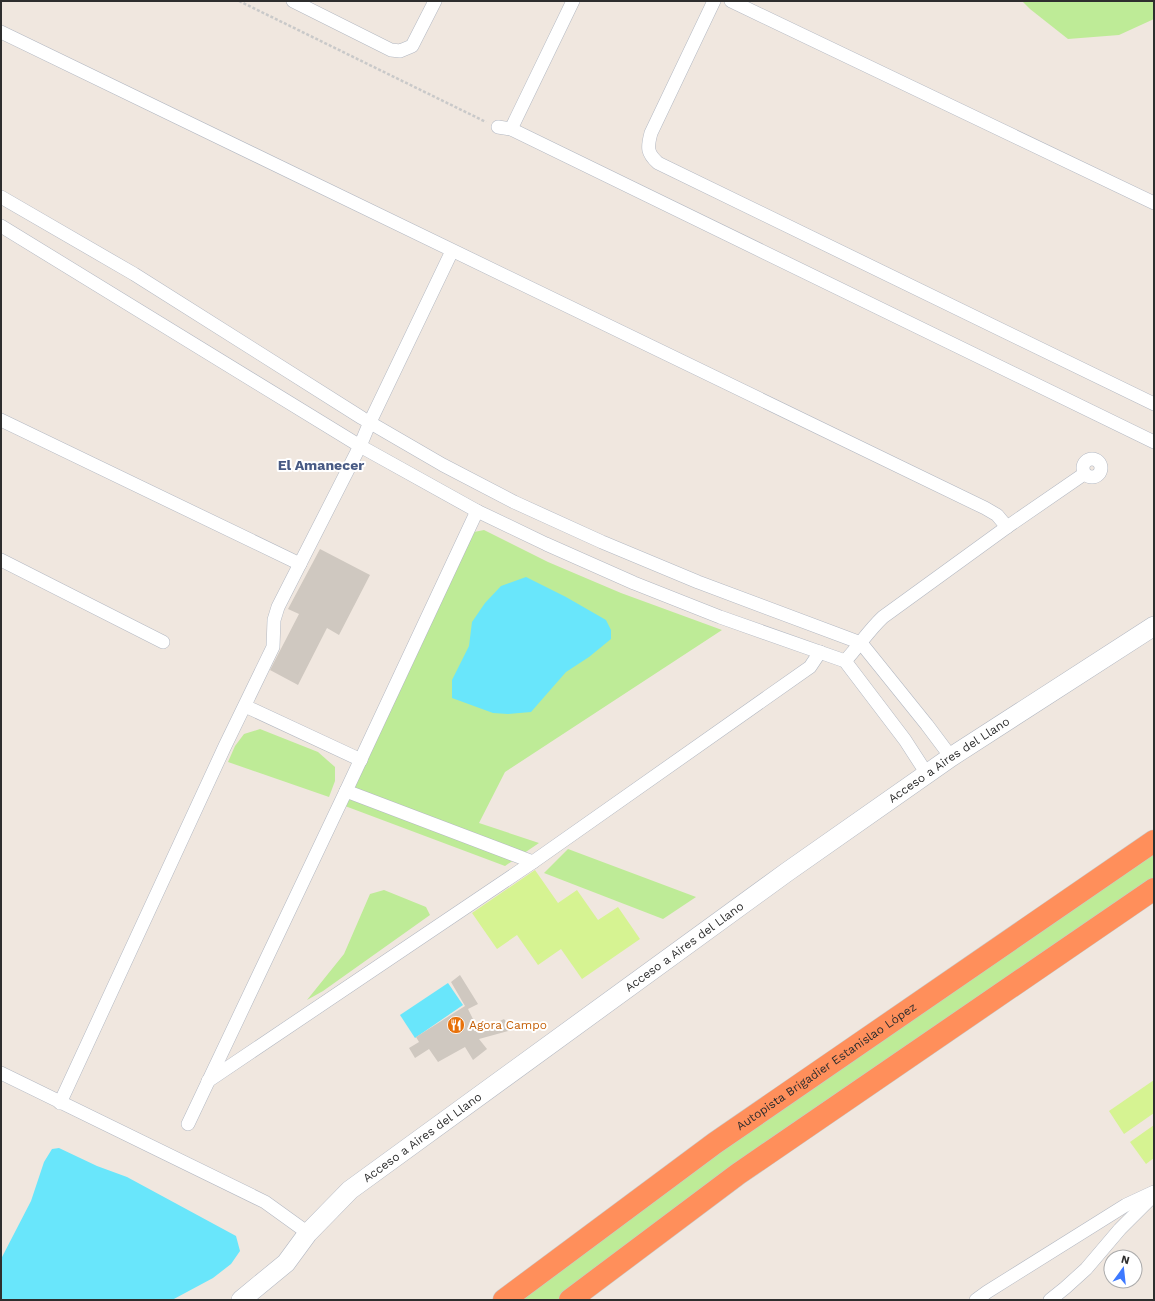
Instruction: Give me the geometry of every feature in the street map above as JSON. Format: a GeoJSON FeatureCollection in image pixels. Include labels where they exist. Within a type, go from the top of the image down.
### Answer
{"type":"FeatureCollection","features":[{"type":"Feature","properties":{"kind":"highway","name":"Autopista Brigadier Estanislao López"},"geometry":{"type":"LineString","coordinates":[[504,1300],[715,1143],[1154,841]]}},
{"type":"Feature","properties":{"kind":"highway"},"geometry":{"type":"LineString","coordinates":[[570,1300],[738,1174],[1154,890]]}},
{"type":"Feature","properties":{"kind":"street"},"geometry":{"type":"LineString","coordinates":[[293,1],[391,50],[400,51],[412,46],[435,1]]}},
{"type":"Feature","properties":{"kind":"street"},"geometry":{"type":"LineString","coordinates":[[511,129],[573,1]]}},
{"type":"Feature","properties":{"kind":"street"},"geometry":{"type":"LineString","coordinates":[[714,1],[651,133],[648,146],[650,156],[658,164],[1154,404]]}},
{"type":"Feature","properties":{"kind":"street"},"geometry":{"type":"LineString","coordinates":[[731,1],[1154,203]]}},
{"type":"Feature","properties":{"kind":"street"},"geometry":{"type":"LineString","coordinates":[[1,32],[985,508],[997,515],[1007,527]]}},
{"type":"Feature","properties":{"kind":"street"},"geometry":{"type":"LineString","coordinates":[[498,127],[511,129],[1154,442]]}},
{"type":"Feature","properties":{"kind":"street"},"geometry":{"type":"LineString","coordinates":[[1,197],[134,274],[370,422],[449,469],[514,502],[596,539],[698,582],[861,644],[951,757]]}},
{"type":"Feature","properties":{"kind":"street"},"geometry":{"type":"LineString","coordinates":[[1,226],[360,446],[477,511],[546,544],[634,583],[720,617],[845,661],[905,740],[927,774]]}},
{"type":"Feature","properties":{"kind":"street"},"geometry":{"type":"LineString","coordinates":[[60,1103],[225,746],[273,647],[274,620],[278,607],[360,446],[452,251]]}},
{"type":"Feature","properties":{"kind":"street"},"geometry":{"type":"LineString","coordinates":[[1,420],[300,564]]}},
{"type":"Feature","properties":{"kind":"street"},"geometry":{"type":"LineString","coordinates":[[845,661],[861,644],[875,624],[883,617],[1007,527],[1084,474]]}},
{"type":"Feature","properties":{"kind":"street"},"geometry":{"type":"LineString","coordinates":[[188,1124],[361,760],[477,511]]}},
{"type":"Feature","properties":{"kind":"street"},"geometry":{"type":"LineString","coordinates":[[1,560],[163,642]]}},
{"type":"Feature","properties":{"kind":"street","name":"Acceso a Aires del Llano"},"geometry":{"type":"LineString","coordinates":[[241,1300],[286,1263],[308,1233],[350,1190],[786,872],[951,757],[1154,626]]}},
{"type":"Feature","properties":{"kind":"street"},"geometry":{"type":"LineString","coordinates":[[208,1081],[533,862],[810,667],[820,652]]}},
{"type":"Feature","properties":{"kind":"street"},"geometry":{"type":"LineString","coordinates":[[245,706],[361,760]]}},
{"type":"Feature","properties":{"kind":"street"},"geometry":{"type":"LineString","coordinates":[[346,791],[533,862]]}},
{"type":"Feature","properties":{"kind":"street"},"geometry":{"type":"LineString","coordinates":[[1,1073],[265,1202],[308,1233]]}},
{"type":"Feature","properties":{"kind":"street"},"geometry":{"type":"LineString","coordinates":[[976,1300],[1126,1205],[1154,1193]]}},
{"type":"Feature","properties":{"kind":"street"},"geometry":{"type":"LineString","coordinates":[[1050,1300],[1066,1288],[1086,1269],[1120,1229],[1154,1193]]}},
{"type":"Feature","properties":{"kind":"path"},"geometry":{"type":"LineString","coordinates":[[239,1],[498,127]]}},
{"type":"Feature","properties":{"kind":"green space"},"geometry":{"type":"Polygon","coordinates":[[[1022,1],[1154,1],[1154,19],[1119,35],[1068,39],[1022,1]]]}},
{"type":"Feature","properties":{"kind":"green space"},"geometry":{"type":"Polygon","coordinates":[[[484,530],[548,562],[621,593],[722,630],[505,772],[479,823],[539,843],[505,866],[345,806],[474,532],[484,530]]]}},
{"type":"Feature","properties":{"kind":"green space"},"geometry":{"type":"Polygon","coordinates":[[[260,729],[318,752],[335,767],[335,781],[329,797],[228,762],[235,746],[244,734],[260,729]]]}},
{"type":"Feature","properties":{"kind":"green space"},"geometry":{"type":"Polygon","coordinates":[[[1154,841],[1154,889],[570,1300],[504,1300],[1154,841]]]}},
{"type":"Feature","properties":{"kind":"green space"},"geometry":{"type":"Polygon","coordinates":[[[568,849],[696,897],[663,919],[544,873],[568,849]]]}},
{"type":"Feature","properties":{"kind":"green space"},"geometry":{"type":"Polygon","coordinates":[[[535,870],[558,903],[577,890],[598,920],[618,907],[640,939],[582,979],[561,949],[538,965],[517,935],[497,949],[472,913],[535,870]]]}},
{"type":"Feature","properties":{"kind":"green space"},"geometry":{"type":"Polygon","coordinates":[[[384,890],[426,907],[430,915],[323,991],[307,1000],[344,954],[370,894],[384,890]]]}},
{"type":"Feature","properties":{"kind":"green space"},"geometry":{"type":"Polygon","coordinates":[[[1154,1080],[1154,1113],[1124,1134],[1109,1111],[1154,1080]]]}},
{"type":"Feature","properties":{"kind":"green space"},"geometry":{"type":"Polygon","coordinates":[[[1154,1125],[1154,1158],[1146,1164],[1130,1142],[1154,1125]]]}},
{"type":"Feature","properties":{"kind":"water"},"geometry":{"type":"Polygon","coordinates":[[[526,577],[566,597],[606,620],[611,630],[611,639],[589,657],[566,672],[531,712],[508,714],[493,713],[452,698],[452,680],[469,646],[472,622],[485,603],[501,586],[526,577]]]}},
{"type":"Feature","properties":{"kind":"water"},"geometry":{"type":"Polygon","coordinates":[[[448,983],[463,1005],[415,1038],[400,1015],[448,983]]]}},
{"type":"Feature","properties":{"kind":"water"},"geometry":{"type":"Polygon","coordinates":[[[59,1148],[97,1166],[127,1177],[236,1236],[240,1251],[231,1264],[213,1278],[172,1300],[1,1300],[1,1259],[31,1201],[44,1162],[52,1149],[59,1148]]]}},
{"type":"Feature","properties":{"kind":"building"},"geometry":{"type":"Polygon","coordinates":[[[320,549],[370,575],[339,635],[327,628],[298,685],[270,670],[299,614],[288,609],[320,549]]]}},
{"type":"Feature","properties":{"kind":"building","name":"Agora Campo"},"geometry":{"type":"Polygon","coordinates":[[[460,975],[478,1004],[468,1009],[479,1031],[504,1019],[512,1030],[479,1039],[487,1049],[473,1060],[465,1047],[438,1062],[429,1049],[415,1058],[409,1048],[419,1042],[416,1037],[465,1006],[451,982],[460,975]]]}},
{"type":"Feature","properties":{"kind":"place","name":"Agora Campo"},"geometry":{"type":"Point","coordinates":[456,1025]}},
{"type":"Feature","properties":{"kind":"district","name":"El Amanecer"},"geometry":{"type":"Point","coordinates":[321,465]}}]}
